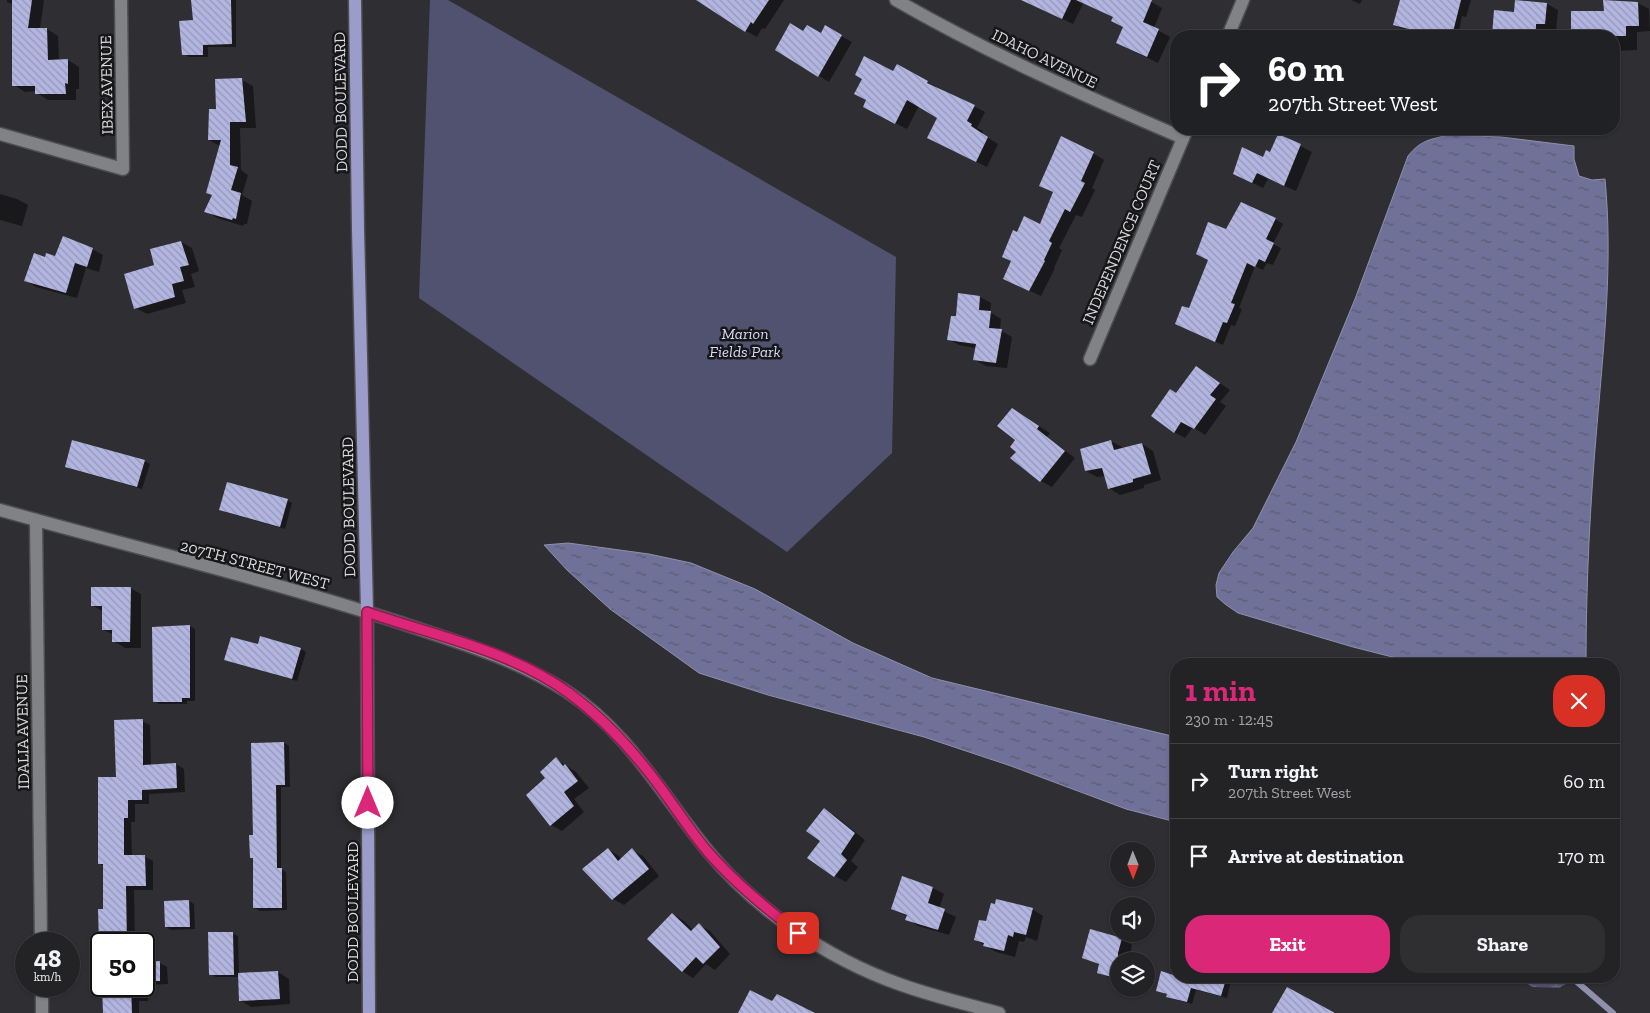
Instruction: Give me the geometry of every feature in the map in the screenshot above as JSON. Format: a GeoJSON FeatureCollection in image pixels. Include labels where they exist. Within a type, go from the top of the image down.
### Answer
{"type":"FeatureCollection","features":[{"type":"Feature","properties":{"kind":"main road","name":"DODD BOULEVARD"},"geometry":{"type":"LineString","coordinates":[[356,0],[358,239],[367,612],[368,1013]]}},
{"type":"Feature","properties":{"kind":"street","name":"IBEX AVENUE"},"geometry":{"type":"LineString","coordinates":[[0,134],[123,169],[121,0]]}},
{"type":"Feature","properties":{"kind":"street","name":"IDAHO AVENUE"},"geometry":{"type":"LineString","coordinates":[[896,0],[1027,69],[1093,100],[1170,128]]}},
{"type":"Feature","properties":{"kind":"street"},"geometry":{"type":"LineString","coordinates":[[1230,30],[1243,0]]}},
{"type":"Feature","properties":{"kind":"street","name":"INDEPENDENCE COURT"},"geometry":{"type":"LineString","coordinates":[[1090,360],[1184,135]]}},
{"type":"Feature","properties":{"kind":"street","name":"207TH STREET WEST"},"geometry":{"type":"LineString","coordinates":[[0,510],[367,612],[491,652],[520,665],[568,692],[612,730],[648,771],[708,852],[766,908],[798,933],[862,969],[899,984],[999,1013]]}},
{"type":"Feature","properties":{"kind":"street","name":"IDALIA AVENUE"},"geometry":{"type":"LineString","coordinates":[[36,520],[41,932]]}},
{"type":"Feature","properties":{"kind":"street"},"geometry":{"type":"LineString","coordinates":[[42,997],[42,1013]]}},
{"type":"Feature","properties":{"kind":"green space","name":"Marion Fields Park"},"geometry":{"type":"Polygon","coordinates":[[[430,0],[448,0],[896,257],[892,453],[787,552],[419,298],[430,0]]]}},
{"type":"Feature","properties":{"kind":"green space"},"geometry":{"type":"Polygon","coordinates":[[[1525,983],[1568,983],[1559,988],[1533,987],[1525,983]]]}},
{"type":"Feature","properties":{"kind":"water"},"geometry":{"type":"Polygon","coordinates":[[[1448,135],[1501,137],[1574,146],[1574,159],[1579,176],[1592,180],[1605,179],[1608,271],[1605,333],[1590,515],[1586,658],[1396,658],[1238,613],[1217,597],[1216,585],[1219,573],[1253,528],[1296,442],[1355,299],[1408,156],[1421,144],[1448,135]]]}},
{"type":"Feature","properties":{"kind":"water"},"geometry":{"type":"Polygon","coordinates":[[[568,543],[649,554],[691,563],[755,589],[853,643],[932,678],[1170,736],[1170,820],[1126,809],[1011,766],[924,737],[768,695],[699,673],[610,609],[567,570],[544,545],[568,543]]]}},
{"type":"Feature","properties":{"kind":"building"},"geometry":{"type":"Polygon","coordinates":[[[12,0],[32,0],[28,28],[47,28],[48,60],[68,59],[68,84],[65,83],[66,94],[35,94],[35,86],[12,86],[12,0]]]}},
{"type":"Feature","properties":{"kind":"building"},"geometry":{"type":"Polygon","coordinates":[[[191,0],[231,0],[232,44],[203,45],[203,55],[182,55],[179,21],[193,20],[191,0]]]}},
{"type":"Feature","properties":{"kind":"building"},"geometry":{"type":"Polygon","coordinates":[[[696,0],[769,0],[753,24],[751,22],[745,32],[696,0]]]}},
{"type":"Feature","properties":{"kind":"building"},"geometry":{"type":"Polygon","coordinates":[[[1021,0],[1071,0],[1062,19],[1021,0]]]}},
{"type":"Feature","properties":{"kind":"building"},"geometry":{"type":"Polygon","coordinates":[[[1076,0],[1152,0],[1143,22],[1159,29],[1147,57],[1116,43],[1123,27],[1111,21],[1113,17],[1076,0]]]}},
{"type":"Feature","properties":{"kind":"building"},"geometry":{"type":"Polygon","coordinates":[[[1400,0],[1461,0],[1454,30],[1413,30],[1393,25],[1400,0]]]}},
{"type":"Feature","properties":{"kind":"building"},"geometry":{"type":"Polygon","coordinates":[[[1515,0],[1547,3],[1545,24],[1536,24],[1536,30],[1492,30],[1494,10],[1514,12],[1515,0]]]}},
{"type":"Feature","properties":{"kind":"building"},"geometry":{"type":"Polygon","coordinates":[[[1603,0],[1638,2],[1639,26],[1626,26],[1626,36],[1620,36],[1620,30],[1571,30],[1571,11],[1604,11],[1603,0]]]}},
{"type":"Feature","properties":{"kind":"building"},"geometry":{"type":"Polygon","coordinates":[[[790,23],[803,31],[807,25],[821,33],[825,25],[842,35],[818,77],[775,50],[790,23]]]}},
{"type":"Feature","properties":{"kind":"building"},"geometry":{"type":"Polygon","coordinates":[[[864,56],[893,71],[897,64],[928,81],[927,83],[975,105],[967,121],[972,124],[971,126],[988,137],[976,162],[927,138],[937,118],[907,100],[895,124],[863,107],[866,100],[854,94],[862,79],[855,75],[864,56]]]}},
{"type":"Feature","properties":{"kind":"building"},"geometry":{"type":"Polygon","coordinates":[[[242,78],[246,122],[230,122],[230,165],[238,167],[231,190],[241,193],[236,219],[233,218],[232,220],[204,212],[212,195],[206,193],[221,140],[208,140],[209,109],[216,109],[215,79],[242,78]]]}},
{"type":"Feature","properties":{"kind":"building"},"geometry":{"type":"Polygon","coordinates":[[[1278,135],[1301,144],[1284,186],[1257,173],[1252,183],[1233,174],[1242,147],[1263,157],[1266,150],[1270,152],[1278,135]]]}},
{"type":"Feature","properties":{"kind":"building"},"geometry":{"type":"Polygon","coordinates":[[[1061,136],[1094,152],[1081,181],[1085,183],[1070,212],[1065,209],[1049,241],[1052,243],[1045,261],[1029,291],[1003,279],[1011,261],[1002,257],[1013,230],[1017,232],[1024,216],[1040,224],[1053,192],[1039,186],[1061,136]]]}},
{"type":"Feature","properties":{"kind":"building"},"geometry":{"type":"Polygon","coordinates":[[[1241,202],[1276,218],[1266,239],[1274,243],[1265,262],[1259,259],[1255,267],[1247,263],[1231,303],[1235,304],[1227,323],[1223,322],[1215,342],[1175,324],[1182,306],[1189,308],[1208,260],[1196,254],[1208,222],[1226,229],[1241,202]]]}},
{"type":"Feature","properties":{"kind":"building"},"geometry":{"type":"Polygon","coordinates":[[[63,236],[93,248],[87,267],[75,263],[66,293],[24,281],[34,253],[45,257],[46,253],[55,256],[63,236]]]}},
{"type":"Feature","properties":{"kind":"building"},"geometry":{"type":"Polygon","coordinates":[[[181,241],[189,265],[180,267],[184,281],[172,284],[175,297],[134,309],[124,274],[154,265],[150,249],[181,241]]]}},
{"type":"Feature","properties":{"kind":"building"},"geometry":{"type":"Polygon","coordinates":[[[958,293],[980,296],[979,310],[991,311],[989,328],[1002,329],[996,363],[973,360],[976,344],[947,340],[951,316],[956,316],[958,293]]]}},
{"type":"Feature","properties":{"kind":"building"},"geometry":{"type":"Polygon","coordinates":[[[1196,366],[1220,383],[1210,395],[1216,399],[1194,429],[1181,422],[1174,433],[1151,416],[1170,389],[1176,393],[1196,366]]]}},
{"type":"Feature","properties":{"kind":"building"},"geometry":{"type":"Polygon","coordinates":[[[1012,408],[1039,426],[1037,429],[1065,451],[1040,482],[1010,458],[1016,452],[1010,447],[1015,440],[997,426],[1012,408]]]}},
{"type":"Feature","properties":{"kind":"building"},"geometry":{"type":"Polygon","coordinates":[[[72,440],[145,460],[137,487],[65,467],[72,440]]]}},
{"type":"Feature","properties":{"kind":"building"},"geometry":{"type":"Polygon","coordinates":[[[1111,440],[1114,450],[1142,443],[1151,474],[1133,479],[1133,482],[1108,489],[1102,468],[1085,471],[1080,449],[1111,440]]]}},
{"type":"Feature","properties":{"kind":"building"},"geometry":{"type":"Polygon","coordinates":[[[227,482],[288,499],[280,527],[219,510],[227,482]]]}},
{"type":"Feature","properties":{"kind":"building"},"geometry":{"type":"Polygon","coordinates":[[[91,587],[131,587],[130,642],[112,642],[112,630],[102,630],[102,606],[91,606],[91,587]]]}},
{"type":"Feature","properties":{"kind":"building"},"geometry":{"type":"Polygon","coordinates":[[[190,625],[190,698],[182,698],[182,702],[153,702],[152,627],[190,625]]]}},
{"type":"Feature","properties":{"kind":"building"},"geometry":{"type":"Polygon","coordinates":[[[260,636],[301,648],[292,679],[224,660],[231,637],[258,644],[260,636]]]}},
{"type":"Feature","properties":{"kind":"building"},"geometry":{"type":"Polygon","coordinates":[[[143,719],[143,765],[176,763],[177,788],[142,790],[142,800],[128,800],[128,818],[124,818],[124,855],[145,855],[146,886],[126,886],[127,932],[99,932],[98,909],[103,909],[103,864],[98,864],[98,777],[116,777],[114,720],[143,719]]]}},
{"type":"Feature","properties":{"kind":"building"},"geometry":{"type":"Polygon","coordinates":[[[284,742],[285,785],[276,785],[277,868],[282,868],[282,908],[253,908],[253,858],[250,858],[249,835],[253,835],[251,743],[284,742]]]}},
{"type":"Feature","properties":{"kind":"building"},"geometry":{"type":"Polygon","coordinates":[[[556,757],[563,766],[565,764],[578,781],[564,792],[574,806],[550,826],[526,795],[545,778],[540,772],[556,757]]]}},
{"type":"Feature","properties":{"kind":"building"},"geometry":{"type":"Polygon","coordinates":[[[824,808],[855,833],[841,854],[847,860],[834,877],[807,858],[820,841],[806,831],[824,808]]]}},
{"type":"Feature","properties":{"kind":"building"},"geometry":{"type":"Polygon","coordinates":[[[608,848],[618,861],[632,848],[649,869],[612,900],[582,869],[608,848]]]}},
{"type":"Feature","properties":{"kind":"building"},"geometry":{"type":"Polygon","coordinates":[[[902,876],[933,887],[928,903],[945,909],[938,930],[905,920],[907,915],[891,909],[902,876]]]}},
{"type":"Feature","properties":{"kind":"building"},"geometry":{"type":"Polygon","coordinates":[[[996,899],[1033,908],[1026,935],[1014,932],[1013,937],[1008,935],[1004,951],[983,946],[984,943],[974,940],[979,920],[986,921],[991,903],[995,904],[996,899]]]}},
{"type":"Feature","properties":{"kind":"building"},"geometry":{"type":"Polygon","coordinates":[[[189,900],[190,927],[165,927],[164,901],[189,900]]]}},
{"type":"Feature","properties":{"kind":"building"},"geometry":{"type":"Polygon","coordinates":[[[672,913],[691,931],[699,923],[720,947],[703,964],[696,957],[682,972],[647,939],[672,913]]]}},
{"type":"Feature","properties":{"kind":"building"},"geometry":{"type":"Polygon","coordinates":[[[1090,929],[1110,935],[1110,942],[1121,942],[1118,952],[1110,952],[1110,977],[1097,973],[1099,964],[1082,958],[1090,929]]]}},
{"type":"Feature","properties":{"kind":"building"},"geometry":{"type":"Polygon","coordinates":[[[208,932],[233,932],[234,975],[209,975],[208,932]]]}},
{"type":"Feature","properties":{"kind":"building"},"geometry":{"type":"Polygon","coordinates":[[[155,961],[160,961],[160,981],[155,981],[155,961]]]}},
{"type":"Feature","properties":{"kind":"building"},"geometry":{"type":"Polygon","coordinates":[[[278,971],[280,999],[239,1001],[238,973],[278,971]]]}},
{"type":"Feature","properties":{"kind":"building"},"geometry":{"type":"Polygon","coordinates":[[[1161,971],[1170,974],[1170,983],[1225,983],[1221,996],[1191,988],[1187,1002],[1166,997],[1167,994],[1156,991],[1161,971]]]}},
{"type":"Feature","properties":{"kind":"building"},"geometry":{"type":"Polygon","coordinates":[[[1287,987],[1335,1013],[1272,1013],[1287,987]]]}},
{"type":"Feature","properties":{"kind":"building"},"geometry":{"type":"Polygon","coordinates":[[[750,990],[772,1001],[777,994],[815,1013],[738,1013],[750,990]]]}},
{"type":"Feature","properties":{"kind":"building"},"geometry":{"type":"Polygon","coordinates":[[[102,997],[131,997],[132,1013],[103,1013],[102,997]]]}},
{"type":"Feature","properties":{"kind":"waterway"},"geometry":{"type":"LineString","coordinates":[[1578,983],[1613,1013]]}},
{"type":"Feature","properties":{"kind":"route"},"geometry":{"type":"LineString","coordinates":[[368,803],[367,612],[491,652],[520,665],[568,692],[612,730],[631,750],[708,852],[736,881],[798,933]]}}]}
